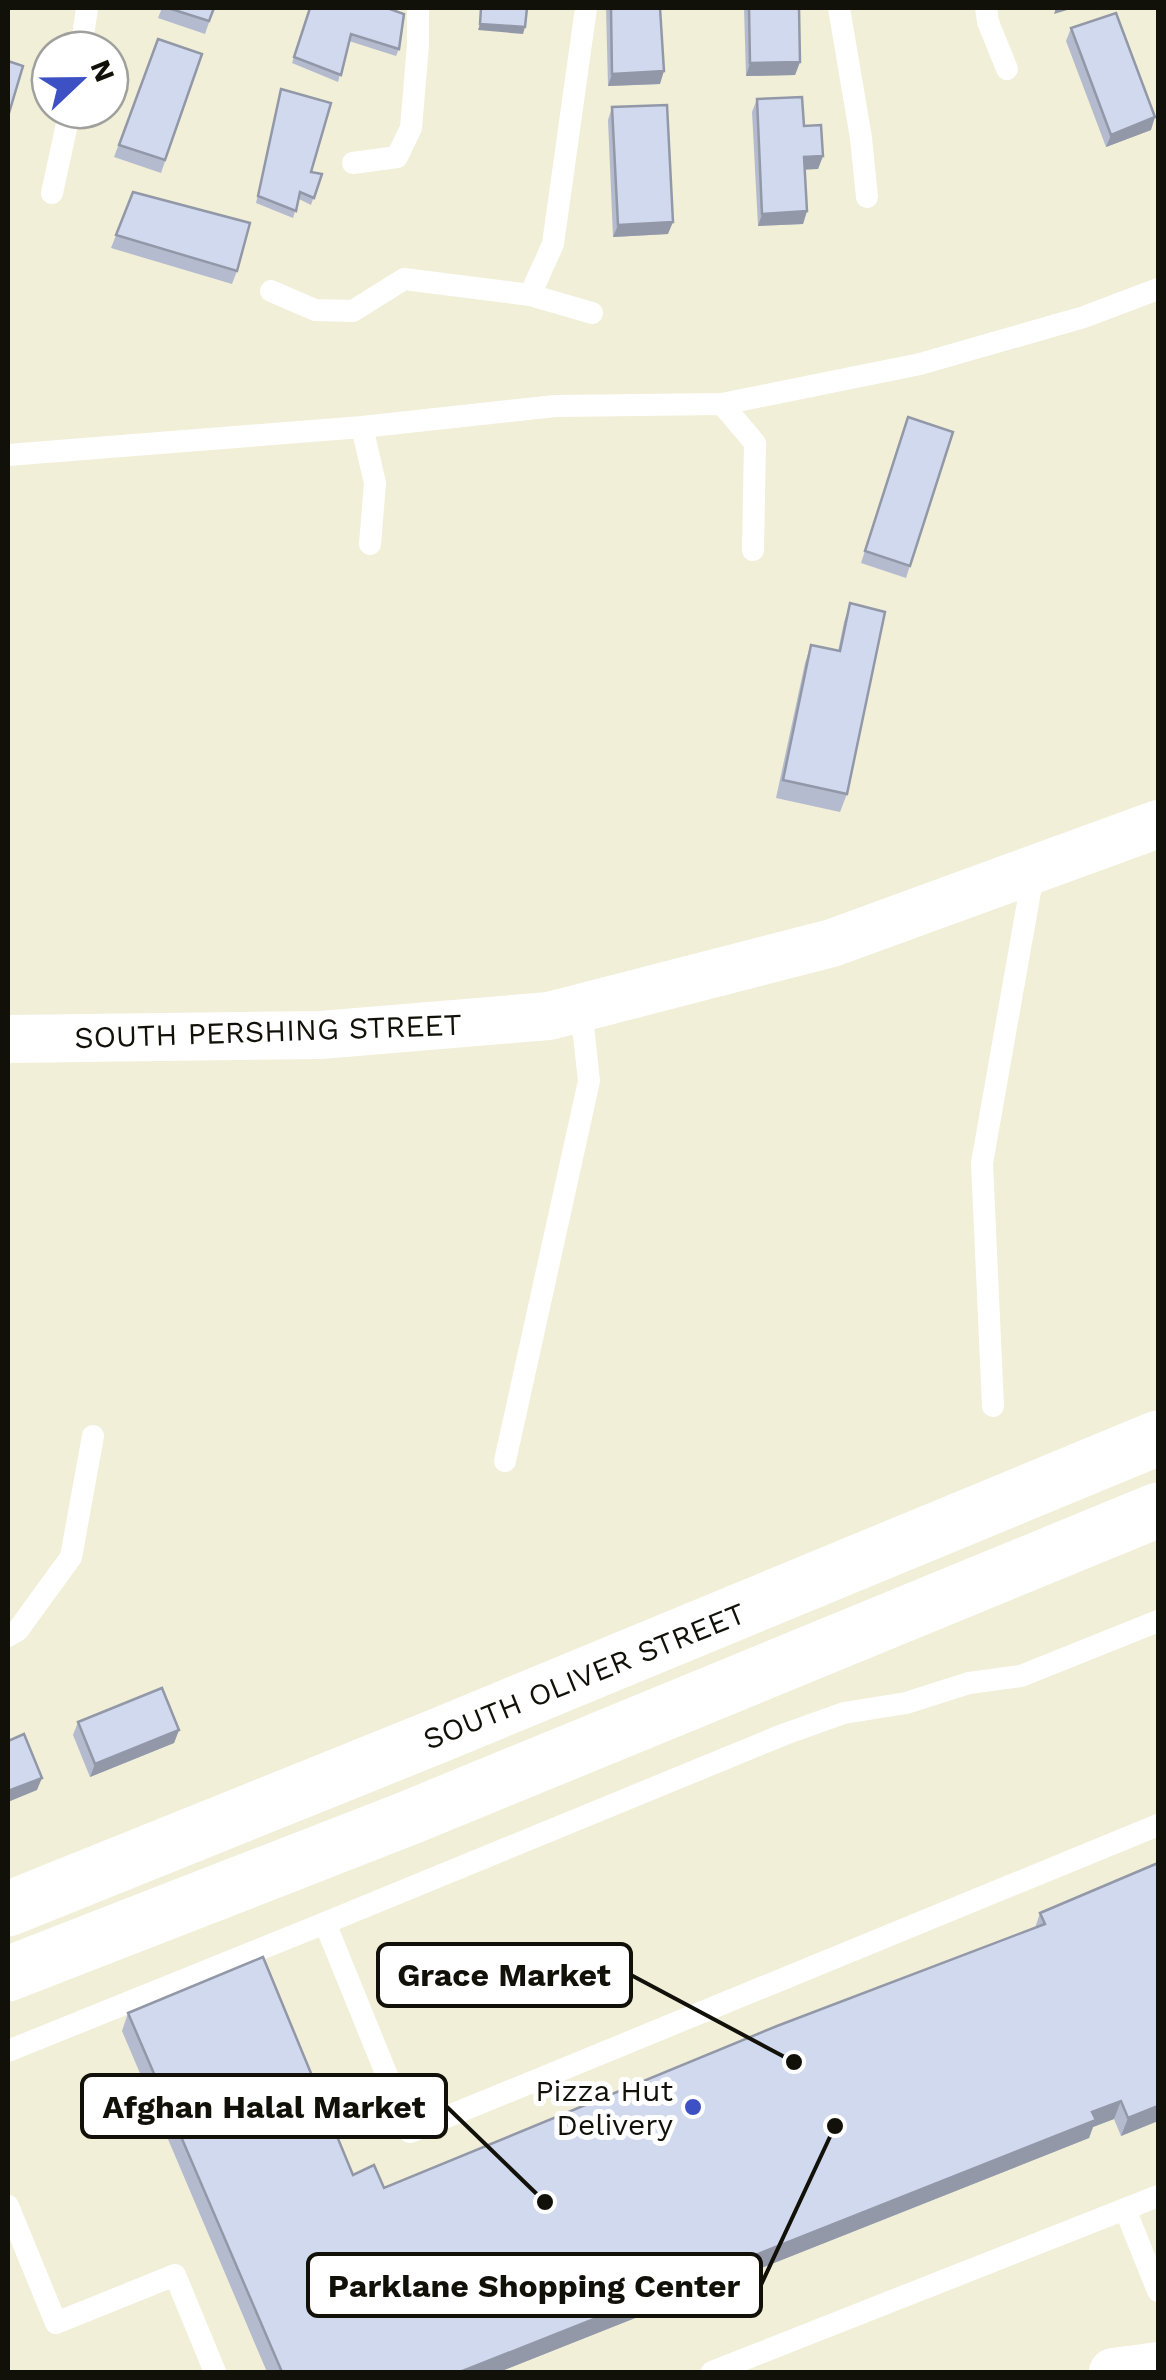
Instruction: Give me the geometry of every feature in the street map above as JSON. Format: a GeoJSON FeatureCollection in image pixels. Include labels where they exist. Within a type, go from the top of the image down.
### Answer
{"type":"FeatureCollection","features":[{"type":"Feature","properties":{"kind":"main road","name":"SOUTH OLIVER STREET"},"geometry":{"type":"LineString","coordinates":[[8,1909],[435,1738],[1158,1438]]}},
{"type":"Feature","properties":{"kind":"main road"},"geometry":{"type":"LineString","coordinates":[[8,1974],[411,1817],[1158,1510]]}},
{"type":"Feature","properties":{"kind":"street","name":"SOUTH PERSHING STREET"},"geometry":{"type":"LineString","coordinates":[[8,1039],[321,1035],[550,1016],[832,943],[1158,824]]}},
{"type":"Feature","properties":{"kind":"street"},"geometry":{"type":"LineString","coordinates":[[1113,2372],[1158,2366]]}},
{"type":"Feature","properties":{"kind":"lane"},"geometry":{"type":"LineString","coordinates":[[353,162],[397,157],[412,128],[418,8]]}},
{"type":"Feature","properties":{"kind":"lane"},"geometry":{"type":"LineString","coordinates":[[530,295],[552,244],[586,8]]}},
{"type":"Feature","properties":{"kind":"lane"},"geometry":{"type":"LineString","coordinates":[[838,8],[861,138],[867,197]]}},
{"type":"Feature","properties":{"kind":"lane"},"geometry":{"type":"LineString","coordinates":[[986,8],[1008,69]]}},
{"type":"Feature","properties":{"kind":"lane"},"geometry":{"type":"LineString","coordinates":[[52,193],[66,130]]}},
{"type":"Feature","properties":{"kind":"lane"},"geometry":{"type":"LineString","coordinates":[[271,291],[315,310],[353,312],[404,279],[530,295],[592,313]]}},
{"type":"Feature","properties":{"kind":"lane"},"geometry":{"type":"LineString","coordinates":[[8,455],[362,427],[555,406],[722,404],[920,364],[1084,317],[1158,289]]}},
{"type":"Feature","properties":{"kind":"lane"},"geometry":{"type":"LineString","coordinates":[[722,404],[755,443],[753,550]]}},
{"type":"Feature","properties":{"kind":"lane"},"geometry":{"type":"LineString","coordinates":[[362,427],[375,484],[370,544]]}},
{"type":"Feature","properties":{"kind":"lane"},"geometry":{"type":"LineString","coordinates":[[993,1406],[982,1163],[1034,869]]}},
{"type":"Feature","properties":{"kind":"lane"},"geometry":{"type":"LineString","coordinates":[[505,1461],[590,1081],[581,1008]]}},
{"type":"Feature","properties":{"kind":"lane"},"geometry":{"type":"LineString","coordinates":[[8,1636],[18,1630],[71,1557],[93,1436]]}},
{"type":"Feature","properties":{"kind":"lane"},"geometry":{"type":"LineString","coordinates":[[8,2051],[785,1734],[844,1714],[906,1703],[969,1683],[1021,1676],[1158,1620]]}},
{"type":"Feature","properties":{"kind":"lane"},"geometry":{"type":"LineString","coordinates":[[325,1924],[410,2132],[1158,1825]]}},
{"type":"Feature","properties":{"kind":"lane"},"geometry":{"type":"LineString","coordinates":[[712,2372],[1158,2196]]}},
{"type":"Feature","properties":{"kind":"lane"},"geometry":{"type":"LineString","coordinates":[[8,2206],[56,2323],[175,2275],[214,2372]]}},
{"type":"Feature","properties":{"kind":"lane"},"geometry":{"type":"LineString","coordinates":[[1125,2209],[1158,2291]]}},
{"type":"Feature","properties":{"kind":"building"},"geometry":{"type":"Polygon","coordinates":[[[168,8],[214,8],[209,21],[168,8]]]}},
{"type":"Feature","properties":{"kind":"building"},"geometry":{"type":"Polygon","coordinates":[[[310,8],[387,8],[404,14],[399,49],[351,34],[341,75],[294,57],[310,8]]]}},
{"type":"Feature","properties":{"kind":"building"},"geometry":{"type":"Polygon","coordinates":[[[481,8],[527,8],[525,27],[480,24],[481,8]]]}},
{"type":"Feature","properties":{"kind":"building"},"geometry":{"type":"Polygon","coordinates":[[[611,8],[660,8],[664,71],[612,74],[611,8]]]}},
{"type":"Feature","properties":{"kind":"building"},"geometry":{"type":"Polygon","coordinates":[[[749,8],[799,8],[800,62],[750,63],[749,8]]]}},
{"type":"Feature","properties":{"kind":"building"},"geometry":{"type":"Polygon","coordinates":[[[1116,13],[1155,117],[1111,135],[1071,28],[1116,13]]]}},
{"type":"Feature","properties":{"kind":"building"},"geometry":{"type":"Polygon","coordinates":[[[158,39],[202,54],[165,160],[119,145],[125,130],[130,130],[130,115],[158,39]]]}},
{"type":"Feature","properties":{"kind":"building"},"geometry":{"type":"Polygon","coordinates":[[[8,61],[23,66],[9,113],[8,112],[8,61]]]}},
{"type":"Feature","properties":{"kind":"building"},"geometry":{"type":"Polygon","coordinates":[[[281,89],[331,103],[311,172],[322,174],[314,198],[300,192],[296,211],[258,196],[281,89]]]}},
{"type":"Feature","properties":{"kind":"building"},"geometry":{"type":"Polygon","coordinates":[[[802,97],[804,126],[821,125],[823,156],[804,157],[807,211],[762,214],[757,99],[802,97]]]}},
{"type":"Feature","properties":{"kind":"building"},"geometry":{"type":"Polygon","coordinates":[[[667,105],[673,222],[618,225],[612,107],[667,105]]]}},
{"type":"Feature","properties":{"kind":"building"},"geometry":{"type":"Polygon","coordinates":[[[133,192],[250,223],[237,271],[116,235],[133,192]]]}},
{"type":"Feature","properties":{"kind":"building"},"geometry":{"type":"Polygon","coordinates":[[[908,417],[953,432],[910,566],[865,551],[908,417]]]}},
{"type":"Feature","properties":{"kind":"building"},"geometry":{"type":"Polygon","coordinates":[[[850,603],[885,612],[847,794],[783,780],[811,645],[840,651],[850,603]]]}},
{"type":"Feature","properties":{"kind":"building"},"geometry":{"type":"Polygon","coordinates":[[[162,1688],[179,1730],[95,1764],[78,1722],[162,1688]]]}},
{"type":"Feature","properties":{"kind":"building"},"geometry":{"type":"Polygon","coordinates":[[[24,1734],[42,1778],[8,1791],[8,1741],[24,1734]]]}},
{"type":"Feature","properties":{"kind":"building"},"geometry":{"type":"Polygon","coordinates":[[[1158,1863],[1158,2106],[1128,2118],[1121,2101],[1092,2112],[1096,2120],[460,2372],[282,2372],[128,2013],[263,1957],[353,2175],[374,2165],[384,2188],[777,2026],[1045,1924],[1040,1913],[1158,1863]]]}},
{"type":"Feature","properties":{"kind":"place","name":"Grace Market"},"geometry":{"type":"Point","coordinates":[794,2062]}},
{"type":"Feature","properties":{"kind":"place","name":"Pizza Hut Delivery"},"geometry":{"type":"Point","coordinates":[693,2107]}},
{"type":"Feature","properties":{"kind":"place","name":"Parklane Shopping Center"},"geometry":{"type":"Point","coordinates":[835,2126]}},
{"type":"Feature","properties":{"kind":"place","name":"Afghan Halal Market"},"geometry":{"type":"Point","coordinates":[545,2202]}}]}
